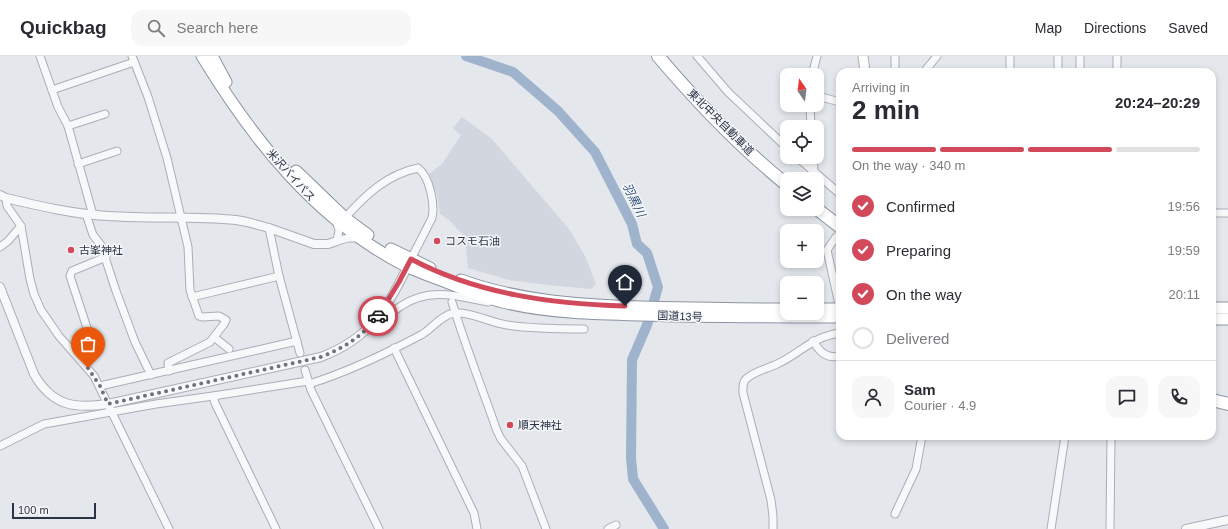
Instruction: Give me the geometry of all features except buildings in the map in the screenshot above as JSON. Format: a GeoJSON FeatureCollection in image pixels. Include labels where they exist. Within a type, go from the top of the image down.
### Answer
{"type":"FeatureCollection","features":[{"type":"Feature","properties":{"kind":"highway","name":"米沢バイパス"},"geometry":{"type":"LineString","coordinates":[[202,56],[238,112],[269,151],[314,201],[388,247],[409,263]]}},
{"type":"Feature","properties":{"kind":"highway","name":"米沢バイパス"},"geometry":{"type":"LineString","coordinates":[[212,56],[227,82],[259,128],[296,172],[361,238],[409,263]]}},
{"type":"Feature","properties":{"kind":"highway","name":"東北中央自動車道"},"geometry":{"type":"LineString","coordinates":[[658,56],[709,112],[744,147],[780,179]]}},
{"type":"Feature","properties":{"kind":"highway","name":"東北中央自動車道"},"geometry":{"type":"LineString","coordinates":[[667,56],[714,108],[783,172]]}},
{"type":"Feature","properties":{"kind":"highway"},"geometry":{"type":"LineString","coordinates":[[824,206],[836,216]]}},
{"type":"Feature","properties":{"kind":"highway"},"geometry":{"type":"LineString","coordinates":[[823,216],[836,230]]}},
{"type":"Feature","properties":{"kind":"highway","name":"国道13号"},"geometry":{"type":"LineString","coordinates":[[409,263],[482,295],[516,305],[836,317]]}},
{"type":"Feature","properties":{"kind":"highway","name":"国道13号"},"geometry":{"type":"LineString","coordinates":[[409,263],[426,267],[468,283],[505,293],[596,309]]}},
{"type":"Feature","properties":{"kind":"highway"},"geometry":{"type":"LineString","coordinates":[[1216,308],[1228,308]]}},
{"type":"Feature","properties":{"kind":"highway","name":"国道13号"},"geometry":{"type":"LineString","coordinates":[[700,313],[780,309]]}},
{"type":"Feature","properties":{"kind":"highway"},"geometry":{"type":"LineString","coordinates":[[824,309],[836,309]]}},
{"type":"Feature","properties":{"kind":"highway"},"geometry":{"type":"LineString","coordinates":[[1216,319],[1228,319]]}},
{"type":"Feature","properties":{"kind":"highway"},"geometry":{"type":"LineString","coordinates":[[1216,401],[1228,404]]}},
{"type":"Feature","properties":{"kind":"highway"},"geometry":{"type":"LineString","coordinates":[[1216,406],[1228,409]]}},
{"type":"Feature","properties":{"kind":"main road"},"geometry":{"type":"LineString","coordinates":[[863,56],[864,68]]}},
{"type":"Feature","properties":{"kind":"street"},"geometry":{"type":"LineString","coordinates":[[42,56],[58,107],[68,126],[93,234],[101,245],[106,257],[116,291],[135,342],[151,375]]}},
{"type":"Feature","properties":{"kind":"street"},"geometry":{"type":"LineString","coordinates":[[697,56],[728,92],[780,141]]}},
{"type":"Feature","properties":{"kind":"street"},"geometry":{"type":"LineString","coordinates":[[814,68],[818,56]]}},
{"type":"Feature","properties":{"kind":"street"},"geometry":{"type":"LineString","coordinates":[[895,56],[895,68]]}},
{"type":"Feature","properties":{"kind":"street"},"geometry":{"type":"LineString","coordinates":[[927,68],[937,56]]}},
{"type":"Feature","properties":{"kind":"street"},"geometry":{"type":"LineString","coordinates":[[1010,56],[1010,68]]}},
{"type":"Feature","properties":{"kind":"street"},"geometry":{"type":"LineString","coordinates":[[1058,56],[1058,68]]}},
{"type":"Feature","properties":{"kind":"street"},"geometry":{"type":"LineString","coordinates":[[1080,56],[1080,68]]}},
{"type":"Feature","properties":{"kind":"street"},"geometry":{"type":"LineString","coordinates":[[1117,56],[1117,68]]}},
{"type":"Feature","properties":{"kind":"street"},"geometry":{"type":"LineString","coordinates":[[52,90],[133,59],[148,97],[167,158],[182,218],[188,248],[189,284],[192,297],[199,316],[219,316],[226,320],[210,342],[168,363],[169,371]]}},
{"type":"Feature","properties":{"kind":"street"},"geometry":{"type":"LineString","coordinates":[[824,98],[836,101]]}},
{"type":"Feature","properties":{"kind":"street"},"geometry":{"type":"LineString","coordinates":[[68,126],[105,114]]}},
{"type":"Feature","properties":{"kind":"street"},"geometry":{"type":"LineString","coordinates":[[78,164],[117,151]]}},
{"type":"Feature","properties":{"kind":"street"},"geometry":{"type":"LineString","coordinates":[[805,164],[814,172]]}},
{"type":"Feature","properties":{"kind":"street"},"geometry":{"type":"LineString","coordinates":[[813,164],[814,172]]}},
{"type":"Feature","properties":{"kind":"street"},"geometry":{"type":"LineString","coordinates":[[337,241],[341,219],[377,186],[409,170],[418,168],[422,172],[430,188],[433,212],[432,218],[384,308],[366,332]]}},
{"type":"Feature","properties":{"kind":"street"},"geometry":{"type":"LineString","coordinates":[[824,180],[836,191]]}},
{"type":"Feature","properties":{"kind":"street"},"geometry":{"type":"LineString","coordinates":[[3,196],[54,209],[89,214],[125,217],[236,220],[269,228],[320,245],[348,238],[361,238]]}},
{"type":"Feature","properties":{"kind":"street"},"geometry":{"type":"LineString","coordinates":[[3,196],[7,206],[21,226],[30,279],[41,310],[59,336],[88,368],[100,386],[169,529]]}},
{"type":"Feature","properties":{"kind":"street"},"geometry":{"type":"LineString","coordinates":[[1216,213],[1228,214]]}},
{"type":"Feature","properties":{"kind":"street"},"geometry":{"type":"LineString","coordinates":[[0,247],[8,241],[21,226]]}},
{"type":"Feature","properties":{"kind":"street"},"geometry":{"type":"LineString","coordinates":[[269,228],[279,276],[300,352]]}},
{"type":"Feature","properties":{"kind":"street"},"geometry":{"type":"LineString","coordinates":[[836,235],[827,250],[836,291]]}},
{"type":"Feature","properties":{"kind":"street"},"geometry":{"type":"LineString","coordinates":[[74,353],[88,347],[92,343],[70,276],[72,271],[106,257]]}},
{"type":"Feature","properties":{"kind":"street"},"geometry":{"type":"LineString","coordinates":[[192,297],[279,276]]}},
{"type":"Feature","properties":{"kind":"street"},"geometry":{"type":"LineString","coordinates":[[0,287],[34,374],[47,392],[62,402],[75,406],[108,404],[321,357],[345,346],[402,305],[430,294],[447,294],[500,305],[516,305]]}},
{"type":"Feature","properties":{"kind":"street"},"geometry":{"type":"LineString","coordinates":[[452,302],[463,338],[497,431],[501,439],[522,466],[546,529]]}},
{"type":"Feature","properties":{"kind":"street"},"geometry":{"type":"LineString","coordinates":[[0,446],[44,424],[156,404],[309,382],[336,376],[423,334],[443,318],[455,313],[472,315],[498,324],[510,326],[584,329]]}},
{"type":"Feature","properties":{"kind":"street"},"geometry":{"type":"LineString","coordinates":[[773,529],[773,508],[742,387],[744,380],[750,375],[777,364],[813,341],[836,334]]}},
{"type":"Feature","properties":{"kind":"street"},"geometry":{"type":"LineString","coordinates":[[214,337],[229,349]]}},
{"type":"Feature","properties":{"kind":"street"},"geometry":{"type":"LineString","coordinates":[[100,386],[297,341]]}},
{"type":"Feature","properties":{"kind":"street"},"geometry":{"type":"LineString","coordinates":[[813,341],[819,351],[824,355],[836,356]]}},
{"type":"Feature","properties":{"kind":"street"},"geometry":{"type":"LineString","coordinates":[[394,348],[474,513],[477,529]]}},
{"type":"Feature","properties":{"kind":"street"},"geometry":{"type":"LineString","coordinates":[[191,352],[194,365]]}},
{"type":"Feature","properties":{"kind":"street"},"geometry":{"type":"LineString","coordinates":[[305,370],[309,382],[379,529]]}},
{"type":"Feature","properties":{"kind":"street"},"geometry":{"type":"LineString","coordinates":[[213,396],[276,529]]}},
{"type":"Feature","properties":{"kind":"street"},"geometry":{"type":"LineString","coordinates":[[895,514],[916,469],[921,440]]}},
{"type":"Feature","properties":{"kind":"street"},"geometry":{"type":"LineString","coordinates":[[1051,529],[1064,440]]}},
{"type":"Feature","properties":{"kind":"street"},"geometry":{"type":"LineString","coordinates":[[1110,529],[1111,440]]}},
{"type":"Feature","properties":{"kind":"street"},"geometry":{"type":"LineString","coordinates":[[1186,529],[1228,520]]}},
{"type":"Feature","properties":{"kind":"street"},"geometry":{"type":"LineString","coordinates":[[608,529],[616,525]]}},
{"type":"Feature","properties":{"kind":"shaded area"},"geometry":{"type":"Polygon","coordinates":[[[462,117],[492,139],[569,229],[586,258],[596,284],[591,289],[509,280],[468,268],[465,237],[449,220],[440,214],[437,195],[429,174],[442,164],[461,135],[453,128],[462,117]]]}},
{"type":"Feature","properties":{"kind":"waterway","name":"羽黒川"},"geometry":{"type":"LineString","coordinates":[[466,56],[513,72],[558,111],[595,152],[632,224],[637,244],[647,253],[658,287],[647,325],[632,360],[631,458],[633,479],[664,529]]}},
{"type":"Feature","properties":{"kind":"way so far"},"geometry":{"type":"LineString","coordinates":[[88,368],[100,386],[108,404],[321,357],[345,346],[366,332],[378,316]]}},
{"type":"Feature","properties":{"kind":"place","name":"コスモ石油"},"geometry":{"type":"Point","coordinates":[437,241]}},
{"type":"Feature","properties":{"kind":"place","name":"古峯神社"},"geometry":{"type":"Point","coordinates":[71,250]}},
{"type":"Feature","properties":{"kind":"place","name":"順天神社"},"geometry":{"type":"Point","coordinates":[510,425]}},
{"type":"Feature","properties":{"kind":"route"},"geometry":{"type":"LineString","coordinates":[[378,316],[411,259],[426,267],[468,283],[505,293],[560,302],[625,306]]}}]}
